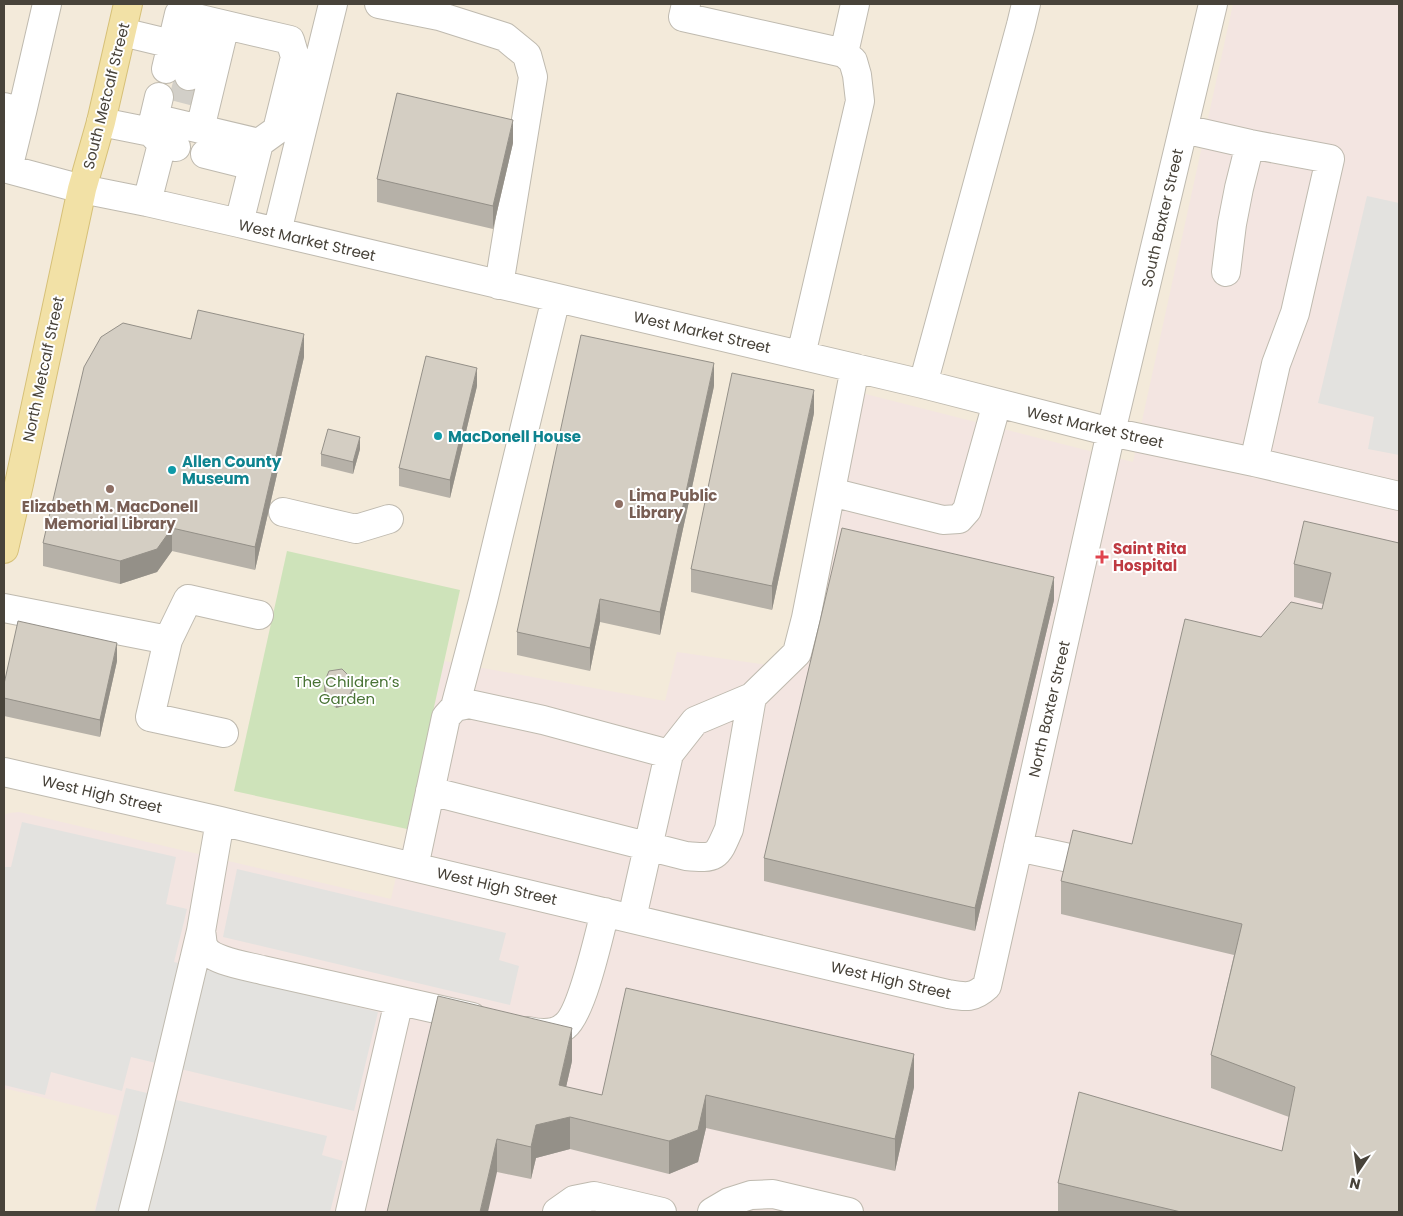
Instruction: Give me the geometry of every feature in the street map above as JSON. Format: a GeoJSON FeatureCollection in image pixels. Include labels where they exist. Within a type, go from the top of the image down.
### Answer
{"type":"FeatureCollection","features":[{"type":"Feature","properties":{"kind":"main road","name":"South Metcalf Street"},"geometry":{"type":"LineString","coordinates":[[82,189],[101,122],[128,4]]}},
{"type":"Feature","properties":{"kind":"main road","name":"North Metcalf Street"},"geometry":{"type":"LineString","coordinates":[[4,549],[11,482],[82,189]]}},
{"type":"Feature","properties":{"kind":"street"},"geometry":{"type":"LineString","coordinates":[[6,169],[13,110],[47,4]]}},
{"type":"Feature","properties":{"kind":"street"},"geometry":{"type":"LineString","coordinates":[[276,232],[334,4]]}},
{"type":"Feature","properties":{"kind":"street"},"geometry":{"type":"LineString","coordinates":[[379,4],[439,16],[505,37],[527,55],[533,77],[499,285]]}},
{"type":"Feature","properties":{"kind":"street"},"geometry":{"type":"LineString","coordinates":[[686,4],[683,17],[844,53],[853,61],[857,75],[860,101],[801,355]]}},
{"type":"Feature","properties":{"kind":"street"},"geometry":{"type":"LineString","coordinates":[[844,53],[855,4]]}},
{"type":"Feature","properties":{"kind":"street"},"geometry":{"type":"LineString","coordinates":[[923,384],[1026,4]]}},
{"type":"Feature","properties":{"kind":"street","name":"South Baxter Street"},"geometry":{"type":"LineString","coordinates":[[1111,432],[1213,4]]}},
{"type":"Feature","properties":{"kind":"street"},"geometry":{"type":"LineString","coordinates":[[175,63],[179,14],[290,40],[294,57],[277,130],[256,154],[239,223]]}},
{"type":"Feature","properties":{"kind":"street"},"geometry":{"type":"LineString","coordinates":[[175,63],[214,22]]}},
{"type":"Feature","properties":{"kind":"street"},"geometry":{"type":"LineString","coordinates":[[147,202],[214,22]]}},
{"type":"Feature","properties":{"kind":"street"},"geometry":{"type":"LineString","coordinates":[[122,32],[175,63]]}},
{"type":"Feature","properties":{"kind":"street"},"geometry":{"type":"LineString","coordinates":[[101,122],[174,127],[256,154]]}},
{"type":"Feature","properties":{"kind":"street"},"geometry":{"type":"LineString","coordinates":[[1184,129],[1330,159],[1295,313],[1276,364],[1254,462]]}},
{"type":"Feature","properties":{"kind":"street"},"geometry":{"type":"LineString","coordinates":[[1226,272],[1232,224],[1250,144]]}},
{"type":"Feature","properties":{"kind":"street","name":"West Market Street"},"geometry":{"type":"LineString","coordinates":[[6,169],[82,189],[239,223],[923,384],[1111,432],[1254,462],[1399,496]]}},
{"type":"Feature","properties":{"kind":"street"},"geometry":{"type":"LineString","coordinates":[[414,867],[446,716],[455,707],[483,601],[556,298]]}},
{"type":"Feature","properties":{"kind":"street"},"geometry":{"type":"LineString","coordinates":[[632,918],[669,754],[695,721],[752,697],[797,653],[806,618],[855,368]]}},
{"type":"Feature","properties":{"kind":"street"},"geometry":{"type":"LineString","coordinates":[[831,492],[943,520],[959,519],[967,510],[997,403]]}},
{"type":"Feature","properties":{"kind":"street","name":"North Baxter Street"},"geometry":{"type":"LineString","coordinates":[[987,986],[1111,432]]}},
{"type":"Feature","properties":{"kind":"street"},"geometry":{"type":"LineString","coordinates":[[284,512],[356,529],[389,519]]}},
{"type":"Feature","properties":{"kind":"street"},"geometry":{"type":"LineString","coordinates":[[224,733],[150,716],[168,640],[188,599],[259,615]]}},
{"type":"Feature","properties":{"kind":"street"},"geometry":{"type":"LineString","coordinates":[[4,608],[168,640]]}},
{"type":"Feature","properties":{"kind":"street"},"geometry":{"type":"LineString","coordinates":[[430,790],[686,856],[705,858],[715,855],[720,849],[729,829],[752,697]]}},
{"type":"Feature","properties":{"kind":"street"},"geometry":{"type":"LineString","coordinates":[[455,707],[469,704],[499,710],[669,754]]}},
{"type":"Feature","properties":{"kind":"street","name":"West High Street"},"geometry":{"type":"LineString","coordinates":[[4,772],[220,821],[948,994],[972,996],[987,986]]}},
{"type":"Feature","properties":{"kind":"street"},"geometry":{"type":"LineString","coordinates":[[133,1212],[201,931],[220,821]]}},
{"type":"Feature","properties":{"kind":"street"},"geometry":{"type":"LineString","coordinates":[[1018,847],[1108,866]]}},
{"type":"Feature","properties":{"kind":"street"},"geometry":{"type":"LineString","coordinates":[[201,931],[204,946],[212,956],[234,963],[534,1032],[554,1033],[567,1025],[576,1010],[594,956],[605,912]]}},
{"type":"Feature","properties":{"kind":"street"},"geometry":{"type":"LineString","coordinates":[[350,1212],[399,1001]]}},
{"type":"Feature","properties":{"kind":"street"},"geometry":{"type":"LineString","coordinates":[[712,1212],[729,1202],[751,1194],[773,1194],[849,1212]]}},
{"type":"Feature","properties":{"kind":"street"},"geometry":{"type":"LineString","coordinates":[[557,1212],[574,1200],[594,1196],[662,1212]]}},
{"type":"Feature","properties":{"kind":"shaded area"},"geometry":{"type":"Polygon","coordinates":[[[4,4],[1399,4],[1399,1212],[4,1212],[4,4]]]}},
{"type":"Feature","properties":{"kind":"shaded area","name":"Saint Rita Hospital"},"geometry":{"type":"Polygon","coordinates":[[[1233,4],[1399,4],[1399,1212],[94,1212],[117,1116],[4,1088],[4,815],[19,812],[391,899],[444,661],[665,701],[677,652],[782,667],[838,387],[1133,462],[1233,4]]]}},
{"type":"Feature","properties":{"kind":"shaded area"},"geometry":{"type":"Polygon","coordinates":[[[1367,196],[1399,203],[1399,455],[1368,449],[1374,417],[1318,403],[1367,196]]]}},
{"type":"Feature","properties":{"kind":"shaded area"},"geometry":{"type":"Polygon","coordinates":[[[22,822],[176,857],[166,904],[187,909],[174,962],[378,1012],[354,1111],[131,1057],[122,1091],[51,1072],[45,1095],[4,1085],[4,867],[11,867],[22,822]]]}},
{"type":"Feature","properties":{"kind":"shaded area"},"geometry":{"type":"Polygon","coordinates":[[[237,869],[506,933],[499,960],[519,966],[510,1005],[223,937],[237,869]]]}},
{"type":"Feature","properties":{"kind":"shaded area"},"geometry":{"type":"Polygon","coordinates":[[[126,1088],[327,1136],[322,1155],[343,1161],[330,1212],[95,1212],[126,1088]]]}},
{"type":"Feature","properties":{"kind":"green space","name":"The Children’s Garden"},"geometry":{"type":"Polygon","coordinates":[[[287,551],[460,590],[407,829],[234,791],[287,551]]]}},
{"type":"Feature","properties":{"kind":"building"},"geometry":{"type":"Polygon","coordinates":[[[397,93],[513,120],[493,206],[377,179],[397,93]]]}},
{"type":"Feature","properties":{"kind":"building","name":"Allen County Museum"},"geometry":{"type":"Polygon","coordinates":[[[198,310],[304,334],[255,547],[172,528],[157,549],[120,561],[43,543],[84,367],[101,337],[123,323],[191,339],[198,310]]]}},
{"type":"Feature","properties":{"kind":"building","name":"Lima Public Library"},"geometry":{"type":"Polygon","coordinates":[[[581,335],[714,363],[660,612],[600,599],[590,648],[517,632],[581,335]]]}},
{"type":"Feature","properties":{"kind":"building","name":"MacDonell House"},"geometry":{"type":"Polygon","coordinates":[[[426,356],[477,368],[450,480],[399,468],[426,356]]]}},
{"type":"Feature","properties":{"kind":"building"},"geometry":{"type":"Polygon","coordinates":[[[732,373],[814,390],[772,586],[691,569],[732,373]]]}},
{"type":"Feature","properties":{"kind":"building"},"geometry":{"type":"Polygon","coordinates":[[[328,429],[360,437],[353,462],[321,454],[328,429]]]}},
{"type":"Feature","properties":{"kind":"building"},"geometry":{"type":"Polygon","coordinates":[[[1304,521],[1399,543],[1399,1212],[1181,1212],[1058,1183],[1079,1092],[1282,1151],[1295,1087],[1211,1055],[1242,924],[1061,881],[1073,830],[1132,844],[1185,619],[1261,637],[1291,602],[1322,609],[1331,573],[1294,564],[1304,521]]]}},
{"type":"Feature","properties":{"kind":"building"},"geometry":{"type":"Polygon","coordinates":[[[842,528],[1054,577],[975,908],[764,858],[842,528]]]}},
{"type":"Feature","properties":{"kind":"building"},"geometry":{"type":"Polygon","coordinates":[[[18,621],[117,643],[100,720],[4,698],[4,684],[18,621]]]}},
{"type":"Feature","properties":{"kind":"building"},"geometry":{"type":"Polygon","coordinates":[[[342,669],[351,678],[354,687],[347,699],[336,702],[326,694],[324,683],[329,671],[342,669]]]}},
{"type":"Feature","properties":{"kind":"building"},"geometry":{"type":"Polygon","coordinates":[[[626,988],[914,1054],[895,1139],[706,1095],[698,1130],[669,1141],[570,1117],[536,1125],[531,1147],[497,1139],[480,1212],[387,1212],[438,996],[572,1028],[559,1085],[602,1095],[626,988]]]}},
{"type":"Feature","properties":{"kind":"tunnel"},"geometry":{"type":"LineString","coordinates":[[182,103],[189,76]]}},
{"type":"Feature","properties":{"kind":"place","name":"MacDonell House"},"geometry":{"type":"Point","coordinates":[438,436]}},
{"type":"Feature","properties":{"kind":"place","name":"Allen County Museum"},"geometry":{"type":"Point","coordinates":[172,470]}},
{"type":"Feature","properties":{"kind":"place","name":"Elizabeth M. MacDonell Memorial Library"},"geometry":{"type":"Point","coordinates":[110,489]}},
{"type":"Feature","properties":{"kind":"place","name":"Lima Public Library"},"geometry":{"type":"Point","coordinates":[619,504]}},
{"type":"Feature","properties":{"kind":"place","name":"Saint Rita Hospital"},"geometry":{"type":"Point","coordinates":[1102,557]}}]}
